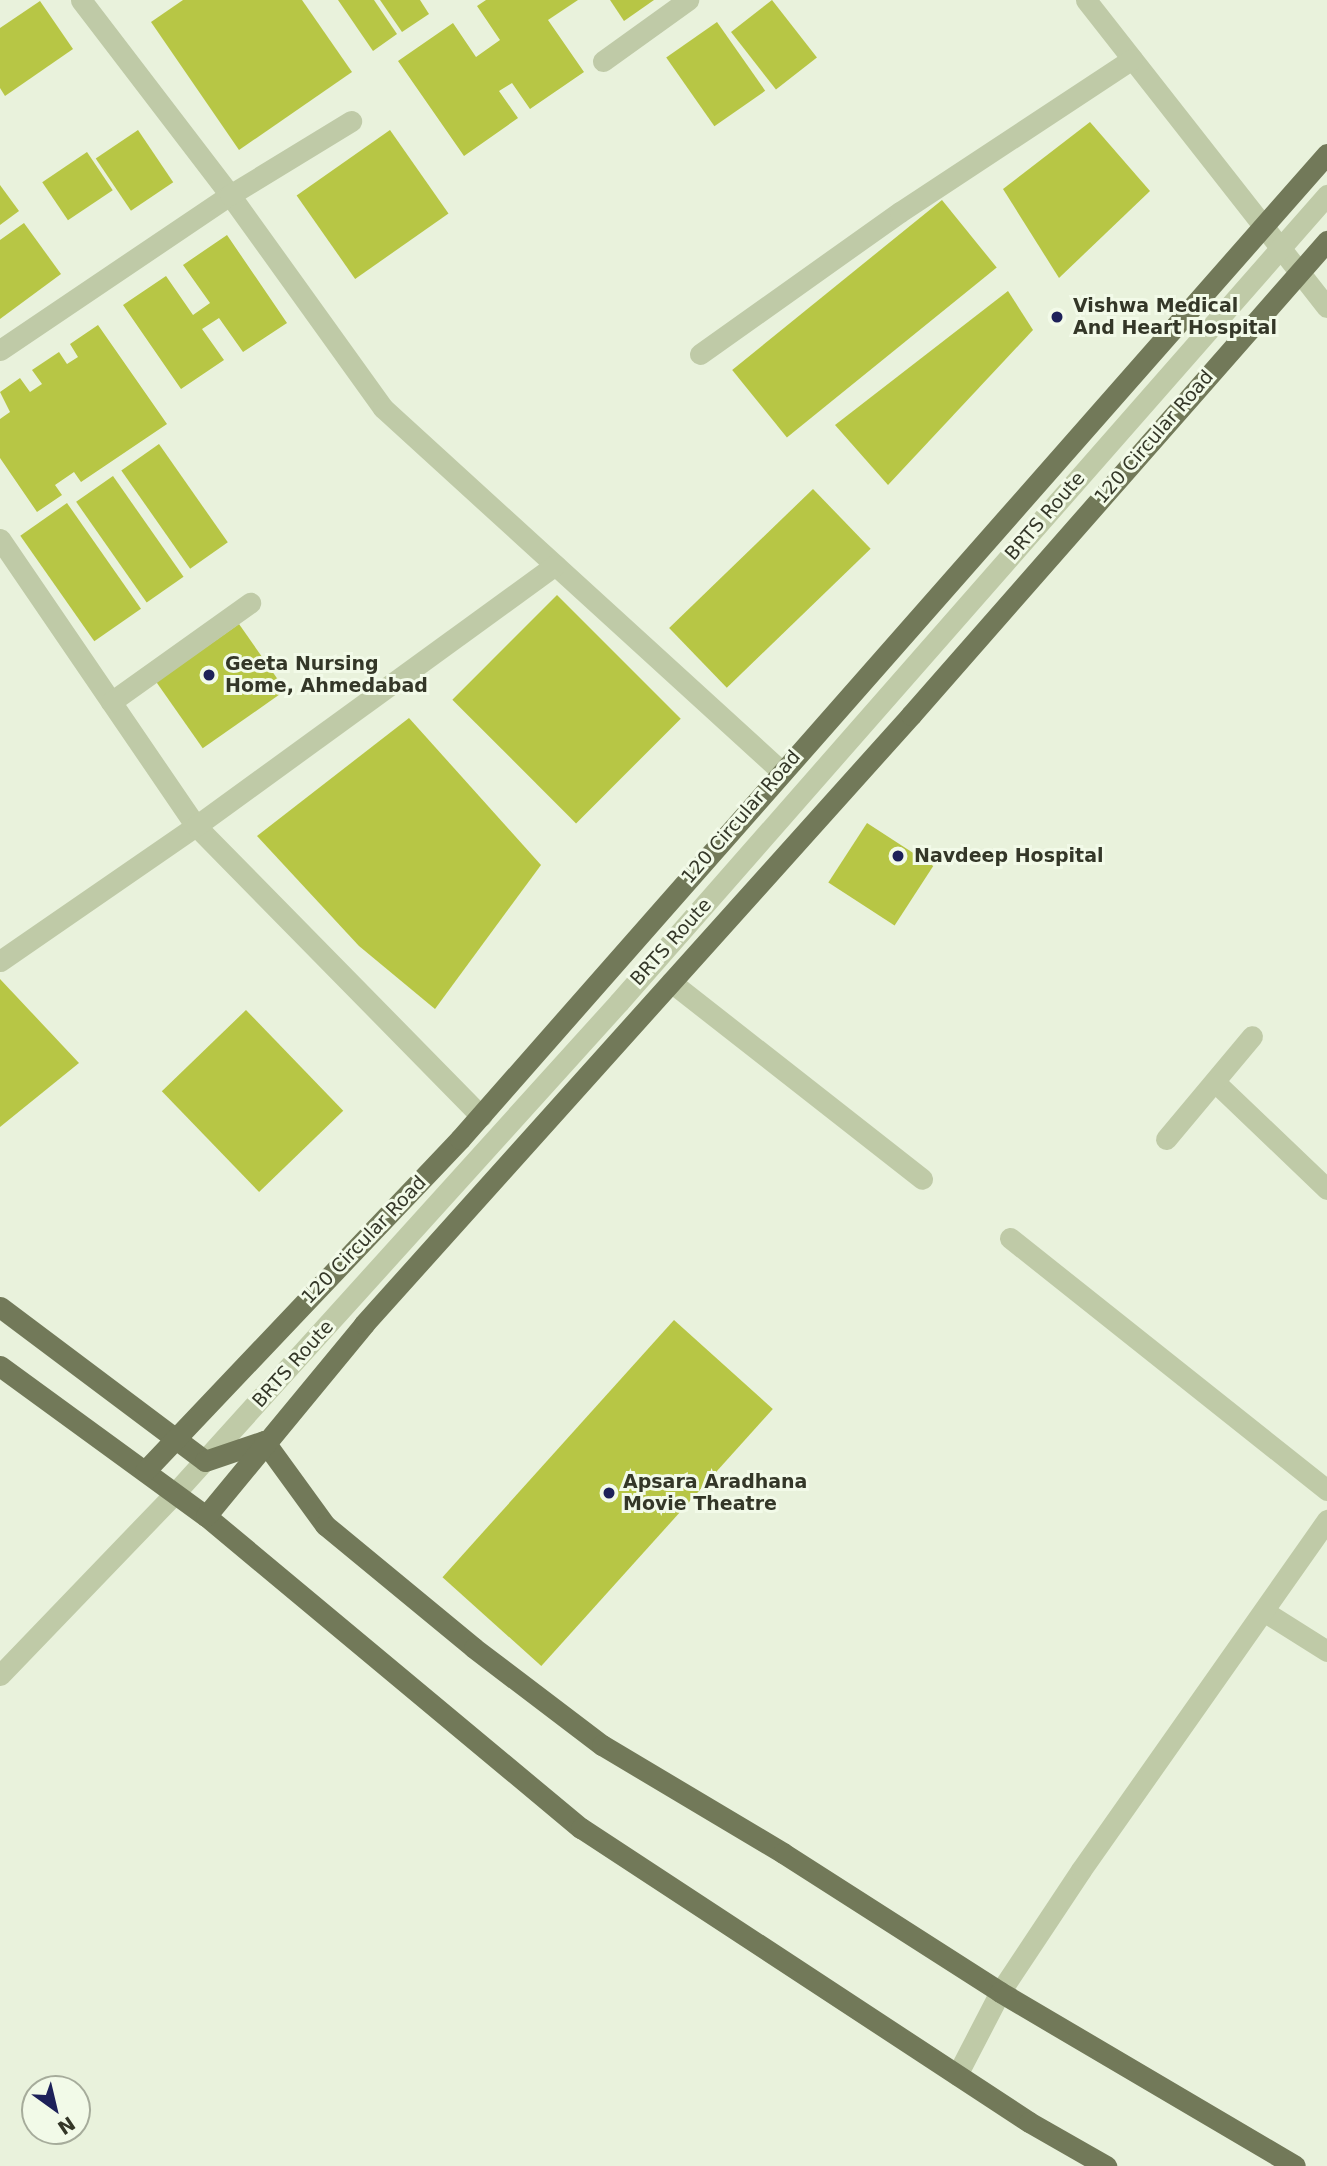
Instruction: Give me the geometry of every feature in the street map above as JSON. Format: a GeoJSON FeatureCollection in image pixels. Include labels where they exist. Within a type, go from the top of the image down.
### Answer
{"type":"FeatureCollection","features":[{"type":"Feature","properties":{"kind":"main road","name":"120 Circular Road"},"geometry":{"type":"LineString","coordinates":[[145,1471],[173,1438],[481,1116],[1260,225],[1327,155]]}},
{"type":"Feature","properties":{"kind":"main road","name":"120 Circular Road"},"geometry":{"type":"LineString","coordinates":[[206,1516],[264,1441],[1327,241]]}},
{"type":"Feature","properties":{"kind":"main road"},"geometry":{"type":"LineString","coordinates":[[0,1307],[205,1461],[264,1441],[325,1525],[474,1648],[602,1745],[783,1853],[1000,1992],[1295,2166]]}},
{"type":"Feature","properties":{"kind":"main road"},"geometry":{"type":"LineString","coordinates":[[0,1366],[206,1516],[581,1828],[957,2074],[1106,2166]]}},
{"type":"Feature","properties":{"kind":"street"},"geometry":{"type":"LineString","coordinates":[[81,0],[230,195],[383,408],[781,771]]}},
{"type":"Feature","properties":{"kind":"street"},"geometry":{"type":"LineString","coordinates":[[603,61],[688,0]]}},
{"type":"Feature","properties":{"kind":"street"},"geometry":{"type":"LineString","coordinates":[[1086,0],[1296,274],[1327,307]]}},
{"type":"Feature","properties":{"kind":"street"},"geometry":{"type":"LineString","coordinates":[[700,354],[900,212],[1132,60]]}},
{"type":"Feature","properties":{"kind":"street"},"geometry":{"type":"LineString","coordinates":[[0,350],[230,195],[351,121]]}},
{"type":"Feature","properties":{"kind":"street","name":"BRTS Route"},"geometry":{"type":"LineString","coordinates":[[0,1675],[205,1461],[900,685],[1278,248],[1327,195]]}},
{"type":"Feature","properties":{"kind":"street"},"geometry":{"type":"LineString","coordinates":[[0,539],[195,827],[481,1116]]}},
{"type":"Feature","properties":{"kind":"street"},"geometry":{"type":"LineString","coordinates":[[0,961],[195,827],[555,565]]}},
{"type":"Feature","properties":{"kind":"street"},"geometry":{"type":"LineString","coordinates":[[111,702],[250,603]]}},
{"type":"Feature","properties":{"kind":"street"},"geometry":{"type":"LineString","coordinates":[[671,982],[922,1180]]}},
{"type":"Feature","properties":{"kind":"street"},"geometry":{"type":"LineString","coordinates":[[1166,1139],[1252,1036]]}},
{"type":"Feature","properties":{"kind":"street"},"geometry":{"type":"LineString","coordinates":[[1215,1082],[1327,1189]]}},
{"type":"Feature","properties":{"kind":"street"},"geometry":{"type":"LineString","coordinates":[[1010,1238],[1327,1490]]}},
{"type":"Feature","properties":{"kind":"street"},"geometry":{"type":"LineString","coordinates":[[957,2074],[1000,1992],[1081,1870],[1265,1612],[1327,1520]]}},
{"type":"Feature","properties":{"kind":"street"},"geometry":{"type":"LineString","coordinates":[[1265,1612],[1327,1651]]}},
{"type":"Feature","properties":{"kind":"building"},"geometry":{"type":"Polygon","coordinates":[[[183,0],[302,0],[352,72],[239,150],[151,22],[183,0]]]}},
{"type":"Feature","properties":{"kind":"building"},"geometry":{"type":"Polygon","coordinates":[[[338,0],[374,0],[397,34],[373,51],[338,0]]]}},
{"type":"Feature","properties":{"kind":"building"},"geometry":{"type":"Polygon","coordinates":[[[380,0],[420,0],[429,14],[402,32],[380,0]]]}},
{"type":"Feature","properties":{"kind":"building"},"geometry":{"type":"Polygon","coordinates":[[[486,0],[578,0],[548,20],[584,72],[530,109],[512,83],[499,91],[518,118],[464,156],[398,61],[453,23],[476,57],[500,40],[477,6],[486,0]]]}},
{"type":"Feature","properties":{"kind":"building"},"geometry":{"type":"Polygon","coordinates":[[[610,0],[654,0],[624,21],[610,0]]]}},
{"type":"Feature","properties":{"kind":"building"},"geometry":{"type":"Polygon","coordinates":[[[772,0],[817,58],[776,90],[731,32],[772,0]]]}},
{"type":"Feature","properties":{"kind":"building"},"geometry":{"type":"Polygon","coordinates":[[[40,1],[73,49],[5,96],[0,88],[0,28],[40,1]]]}},
{"type":"Feature","properties":{"kind":"building"},"geometry":{"type":"Polygon","coordinates":[[[717,22],[765,91],[714,126],[666,58],[717,22]]]}},
{"type":"Feature","properties":{"kind":"building"},"geometry":{"type":"Polygon","coordinates":[[[1090,122],[1150,191],[1059,278],[1003,189],[1090,122]]]}},
{"type":"Feature","properties":{"kind":"building"},"geometry":{"type":"Polygon","coordinates":[[[138,130],[173,182],[131,211],[96,159],[138,130]]]}},
{"type":"Feature","properties":{"kind":"building"},"geometry":{"type":"Polygon","coordinates":[[[390,130],[449,214],[355,279],[297,195],[390,130]]]}},
{"type":"Feature","properties":{"kind":"building"},"geometry":{"type":"Polygon","coordinates":[[[87,152],[113,190],[68,220],[42,182],[87,152]]]}},
{"type":"Feature","properties":{"kind":"building"},"geometry":{"type":"Polygon","coordinates":[[[0,185],[19,211],[0,225],[0,185]]]}},
{"type":"Feature","properties":{"kind":"building"},"geometry":{"type":"Polygon","coordinates":[[[942,200],[997,268],[787,438],[732,370],[942,200]]]}},
{"type":"Feature","properties":{"kind":"building"},"geometry":{"type":"Polygon","coordinates":[[[24,223],[61,274],[0,319],[0,240],[24,223]]]}},
{"type":"Feature","properties":{"kind":"building"},"geometry":{"type":"Polygon","coordinates":[[[227,235],[287,323],[243,352],[219,318],[202,329],[224,360],[181,389],[123,305],[166,276],[193,315],[210,303],[183,265],[227,235]]]}},
{"type":"Feature","properties":{"kind":"building"},"geometry":{"type":"Polygon","coordinates":[[[1008,291],[1033,330],[888,485],[835,425],[1008,291]]]}},
{"type":"Feature","properties":{"kind":"building"},"geometry":{"type":"Polygon","coordinates":[[[98,325],[167,424],[81,482],[74,472],[55,485],[62,495],[37,512],[0,458],[0,419],[10,412],[0,392],[20,378],[30,392],[42,384],[32,370],[59,352],[67,364],[78,357],[70,344],[98,325]]]}},
{"type":"Feature","properties":{"kind":"building"},"geometry":{"type":"Polygon","coordinates":[[[159,444],[228,542],[190,569],[121,470],[159,444]]]}},
{"type":"Feature","properties":{"kind":"building"},"geometry":{"type":"Polygon","coordinates":[[[113,476],[184,577],[147,603],[76,502],[113,476]]]}},
{"type":"Feature","properties":{"kind":"building"},"geometry":{"type":"Polygon","coordinates":[[[813,489],[871,549],[727,688],[669,628],[813,489]]]}},
{"type":"Feature","properties":{"kind":"building"},"geometry":{"type":"Polygon","coordinates":[[[67,503],[141,609],[94,641],[20,536],[67,503]]]}},
{"type":"Feature","properties":{"kind":"building"},"geometry":{"type":"Polygon","coordinates":[[[557,595],[681,719],[576,823],[452,700],[557,595]]]}},
{"type":"Feature","properties":{"kind":"building"},"geometry":{"type":"Polygon","coordinates":[[[239,624],[285,690],[203,748],[156,682],[239,624]]]}},
{"type":"Feature","properties":{"kind":"building"},"geometry":{"type":"Polygon","coordinates":[[[409,718],[541,865],[435,1009],[359,946],[257,836],[409,718]]]}},
{"type":"Feature","properties":{"kind":"building"},"geometry":{"type":"Polygon","coordinates":[[[867,823],[933,866],[895,926],[828,883],[867,823]]]}},
{"type":"Feature","properties":{"kind":"building"},"geometry":{"type":"Polygon","coordinates":[[[0,979],[79,1063],[0,1127],[0,979]]]}},
{"type":"Feature","properties":{"kind":"building"},"geometry":{"type":"Polygon","coordinates":[[[246,1010],[343,1111],[259,1192],[162,1091],[246,1010]]]}},
{"type":"Feature","properties":{"kind":"building","name":"Apsara Aradhana Movie Theatre"},"geometry":{"type":"Polygon","coordinates":[[[674,1320],[773,1409],[541,1666],[442,1577],[674,1320]]]}},
{"type":"Feature","properties":{"kind":"place","name":"Vishwa Medical And Heart Hospital"},"geometry":{"type":"Point","coordinates":[1057,317]}},
{"type":"Feature","properties":{"kind":"place","name":"Geeta Nursing Home, Ahmedabad"},"geometry":{"type":"Point","coordinates":[209,675]}},
{"type":"Feature","properties":{"kind":"place","name":"Navdeep Hospital"},"geometry":{"type":"Point","coordinates":[898,856]}},
{"type":"Feature","properties":{"kind":"place","name":"Apsara Aradhana Movie Theatre"},"geometry":{"type":"Point","coordinates":[609,1493]}}]}
